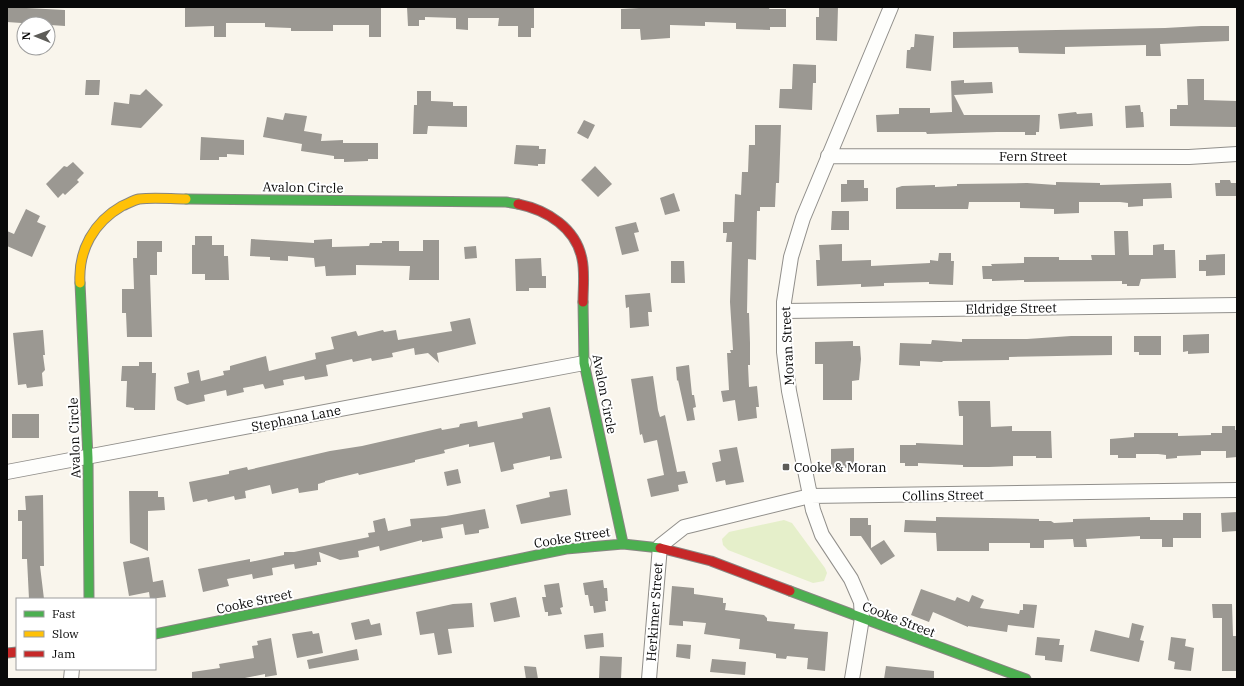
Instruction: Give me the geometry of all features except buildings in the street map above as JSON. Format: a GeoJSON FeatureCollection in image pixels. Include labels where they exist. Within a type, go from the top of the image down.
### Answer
{"type":"FeatureCollection","features":[{"type":"Feature","properties":{"kind":"street","name":"Moran Street"},"geometry":{"type":"LineString","coordinates":[[852,679],[862,618],[859,596],[851,580],[822,535],[816,519],[789,392],[784,352],[784,311],[788,268],[796,238],[828,156],[892,7]]}},
{"type":"Feature","properties":{"kind":"street","name":"Fern Street"},"geometry":{"type":"LineString","coordinates":[[828,156],[1189,157],[1237,154]]}},
{"type":"Feature","properties":{"kind":"street","name":"Avalon Circle"},"geometry":{"type":"LineString","coordinates":[[89,598],[88,458],[79,270],[84,248],[95,225],[114,209],[138,199],[506,202],[533,207],[557,220],[574,236],[582,259],[584,363],[623,543]]}},
{"type":"Feature","properties":{"kind":"street","name":"Eldridge Street"},"geometry":{"type":"LineString","coordinates":[[784,311],[1237,306]]}},
{"type":"Feature","properties":{"kind":"street","name":"Stephana Lane"},"geometry":{"type":"LineString","coordinates":[[7,472],[88,458],[584,363]]}},
{"type":"Feature","properties":{"kind":"street","name":"Collins Street"},"geometry":{"type":"LineString","coordinates":[[660,546],[684,527],[810,496],[1237,490]]}},
{"type":"Feature","properties":{"kind":"street","name":"Cooke Street"},"geometry":{"type":"LineString","coordinates":[[156,634],[566,550],[598,544],[623,543],[660,546],[711,561],[1023,678]]}},
{"type":"Feature","properties":{"kind":"street","name":"Herkimer Street"},"geometry":{"type":"LineString","coordinates":[[649,679],[660,546]]}},
{"type":"Feature","properties":{"kind":"green space"},"geometry":{"type":"Polygon","coordinates":[[[784,520],[792,523],[825,568],[827,573],[824,581],[813,583],[728,550],[723,545],[722,539],[729,532],[784,520]]]}},
{"type":"Feature","properties":{"kind":"traffic: fast"},"geometry":{"type":"LineString","coordinates":[[186,199],[506,202],[518,204]]}},
{"type":"Feature","properties":{"kind":"traffic: fast"},"geometry":{"type":"LineString","coordinates":[[80,283],[88,458],[89,598]]}},
{"type":"Feature","properties":{"kind":"traffic: fast"},"geometry":{"type":"LineString","coordinates":[[583,302],[584,363],[623,543]]}},
{"type":"Feature","properties":{"kind":"traffic: fast"},"geometry":{"type":"LineString","coordinates":[[156,634],[566,549],[623,544],[660,548]]}},
{"type":"Feature","properties":{"kind":"traffic: fast"},"geometry":{"type":"LineString","coordinates":[[790,591],[1026,679]]}},
{"type":"Feature","properties":{"kind":"traffic: slow"},"geometry":{"type":"LineString","coordinates":[[80,283],[80,271],[85,248],[90,238],[103,220],[122,206],[139,199],[186,199]]}},
{"type":"Feature","properties":{"kind":"traffic: jam"},"geometry":{"type":"LineString","coordinates":[[518,204],[539,211],[559,222],[574,238],[579,248],[583,264],[583,302]]}},
{"type":"Feature","properties":{"kind":"traffic: jam"},"geometry":{"type":"LineString","coordinates":[[660,548],[711,561],[790,591]]}},
{"type":"Feature","properties":{"kind":"traffic: jam"},"geometry":{"type":"LineString","coordinates":[[7,653],[16,652]]}},
{"type":"Feature","properties":{"kind":"place","name":"Cooke & Moran"},"geometry":{"type":"Point","coordinates":[786,467]}}]}
